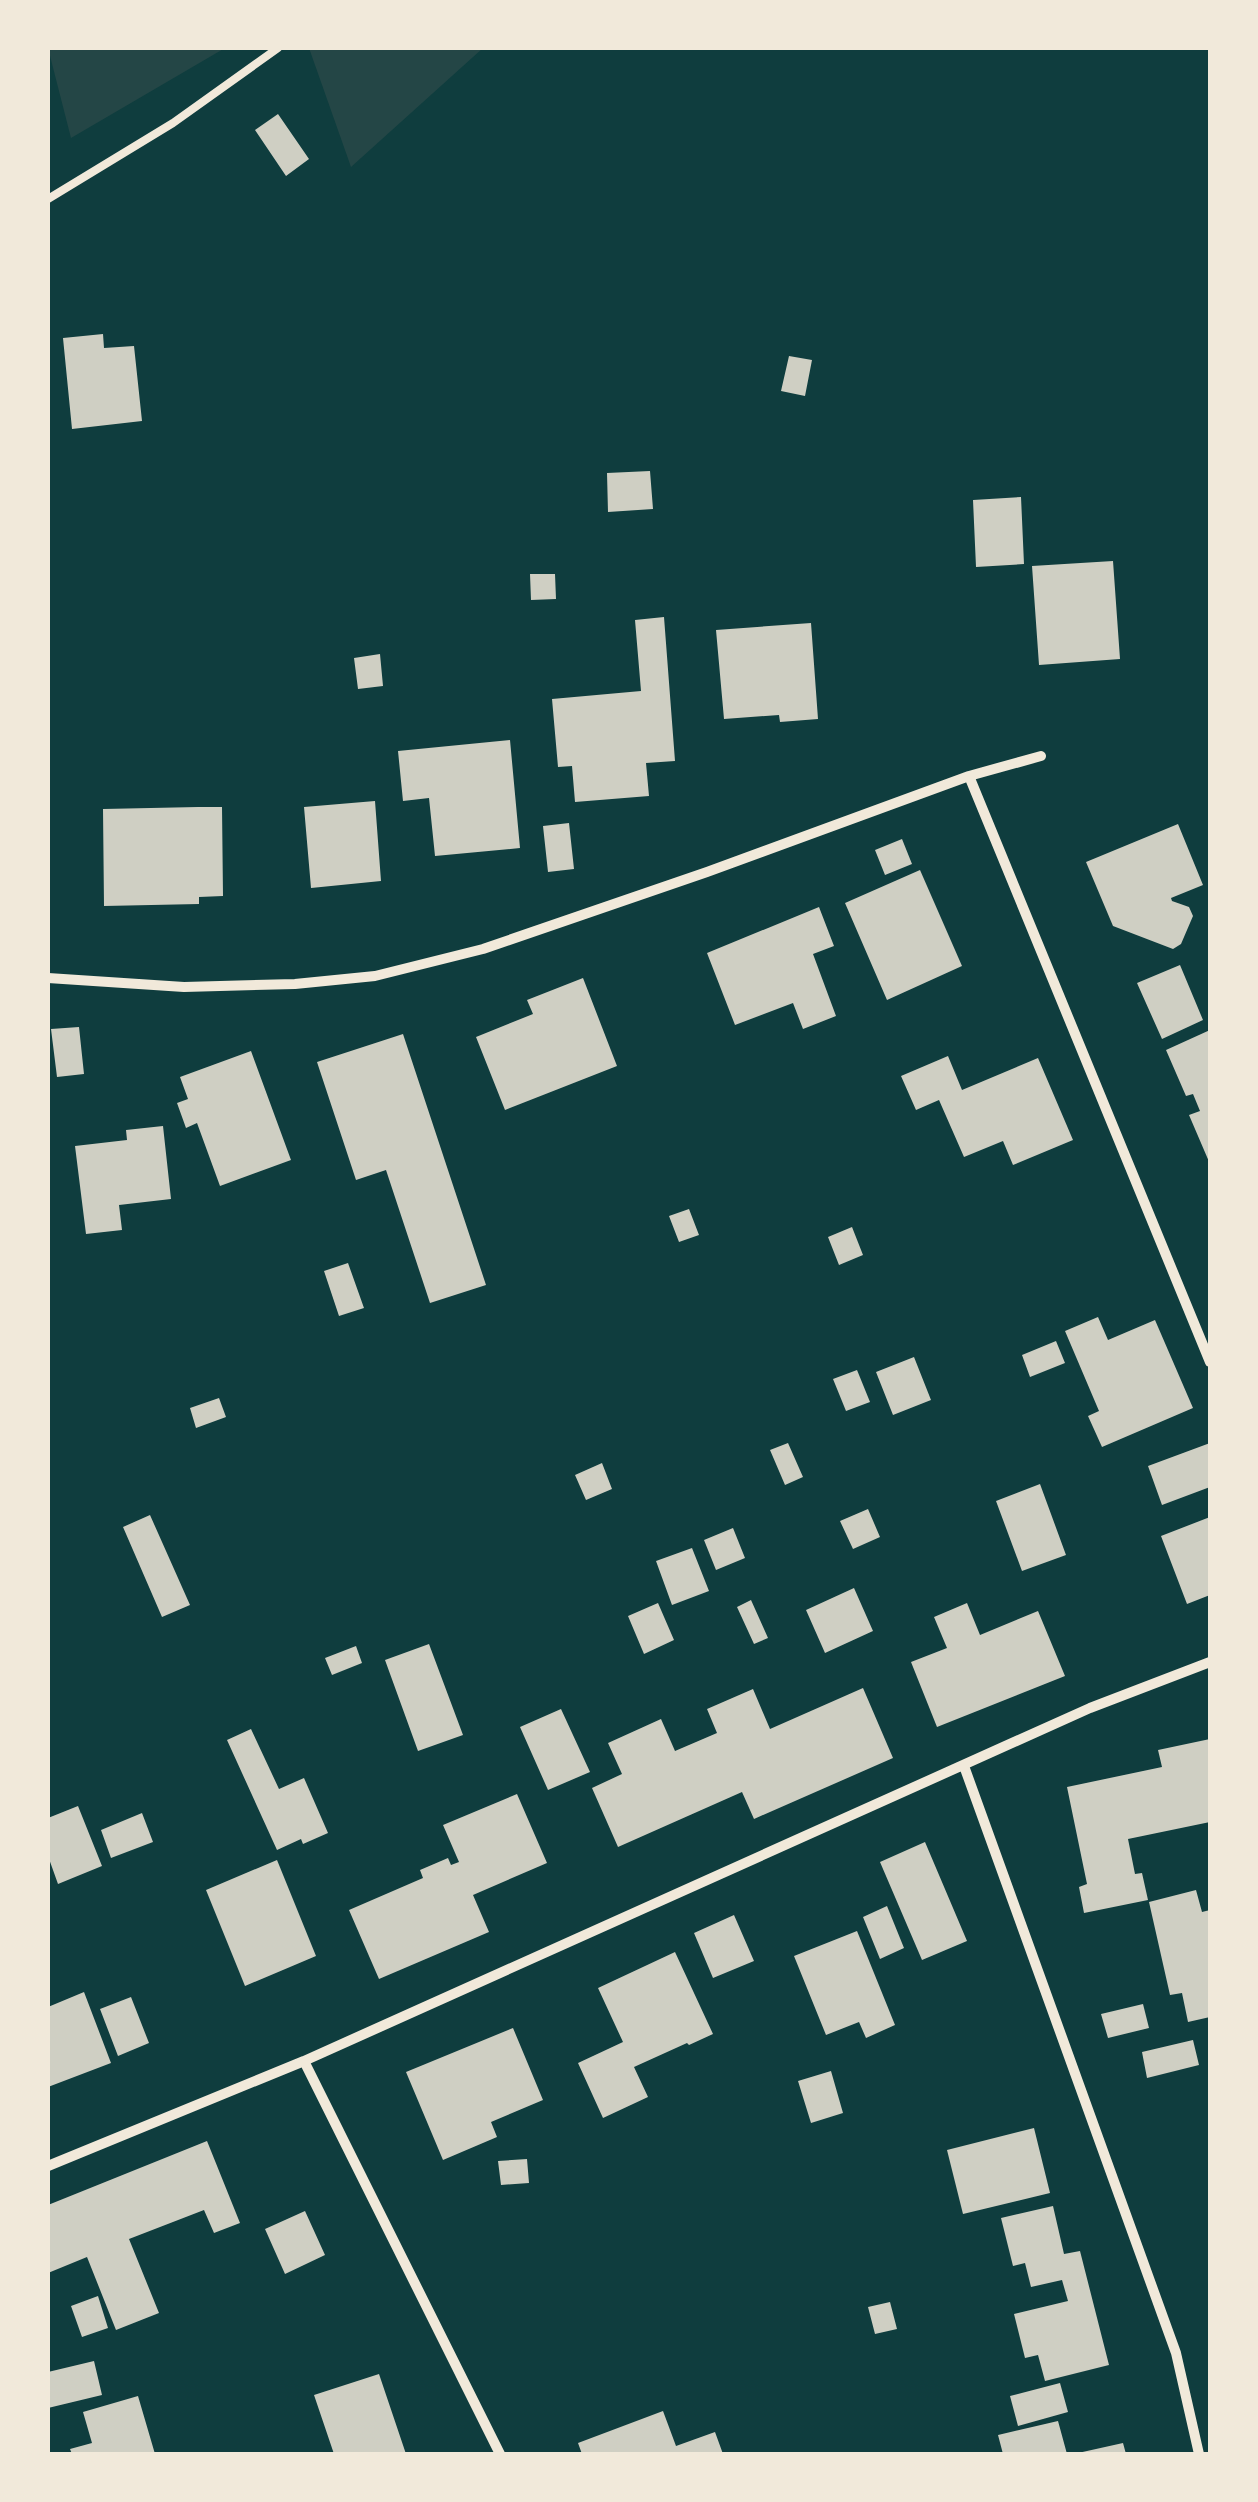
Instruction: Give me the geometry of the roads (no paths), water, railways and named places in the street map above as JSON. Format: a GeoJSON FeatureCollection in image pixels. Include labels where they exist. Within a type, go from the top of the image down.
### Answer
{"type":"FeatureCollection","features":[{"type":"Feature","properties":{"kind":"street"},"geometry":{"type":"LineString","coordinates":[[48,978],[184,987],[296,984],[375,976],[484,949],[969,776],[1041,756]]}},
{"type":"Feature","properties":{"kind":"street"},"geometry":{"type":"LineString","coordinates":[[969,776],[1210,1362]]}},
{"type":"Feature","properties":{"kind":"street"},"geometry":{"type":"LineString","coordinates":[[48,2166],[304,2062],[1090,1708],[1210,1662]]}},
{"type":"Feature","properties":{"kind":"street"},"geometry":{"type":"LineString","coordinates":[[964,1766],[1176,2353],[1199,2454]]}},
{"type":"Feature","properties":{"kind":"street"},"geometry":{"type":"LineString","coordinates":[[304,2062],[500,2454]]}},
{"type":"Feature","properties":{"kind":"lane"},"geometry":{"type":"LineString","coordinates":[[48,199],[173,123],[278,48]]}}]}
